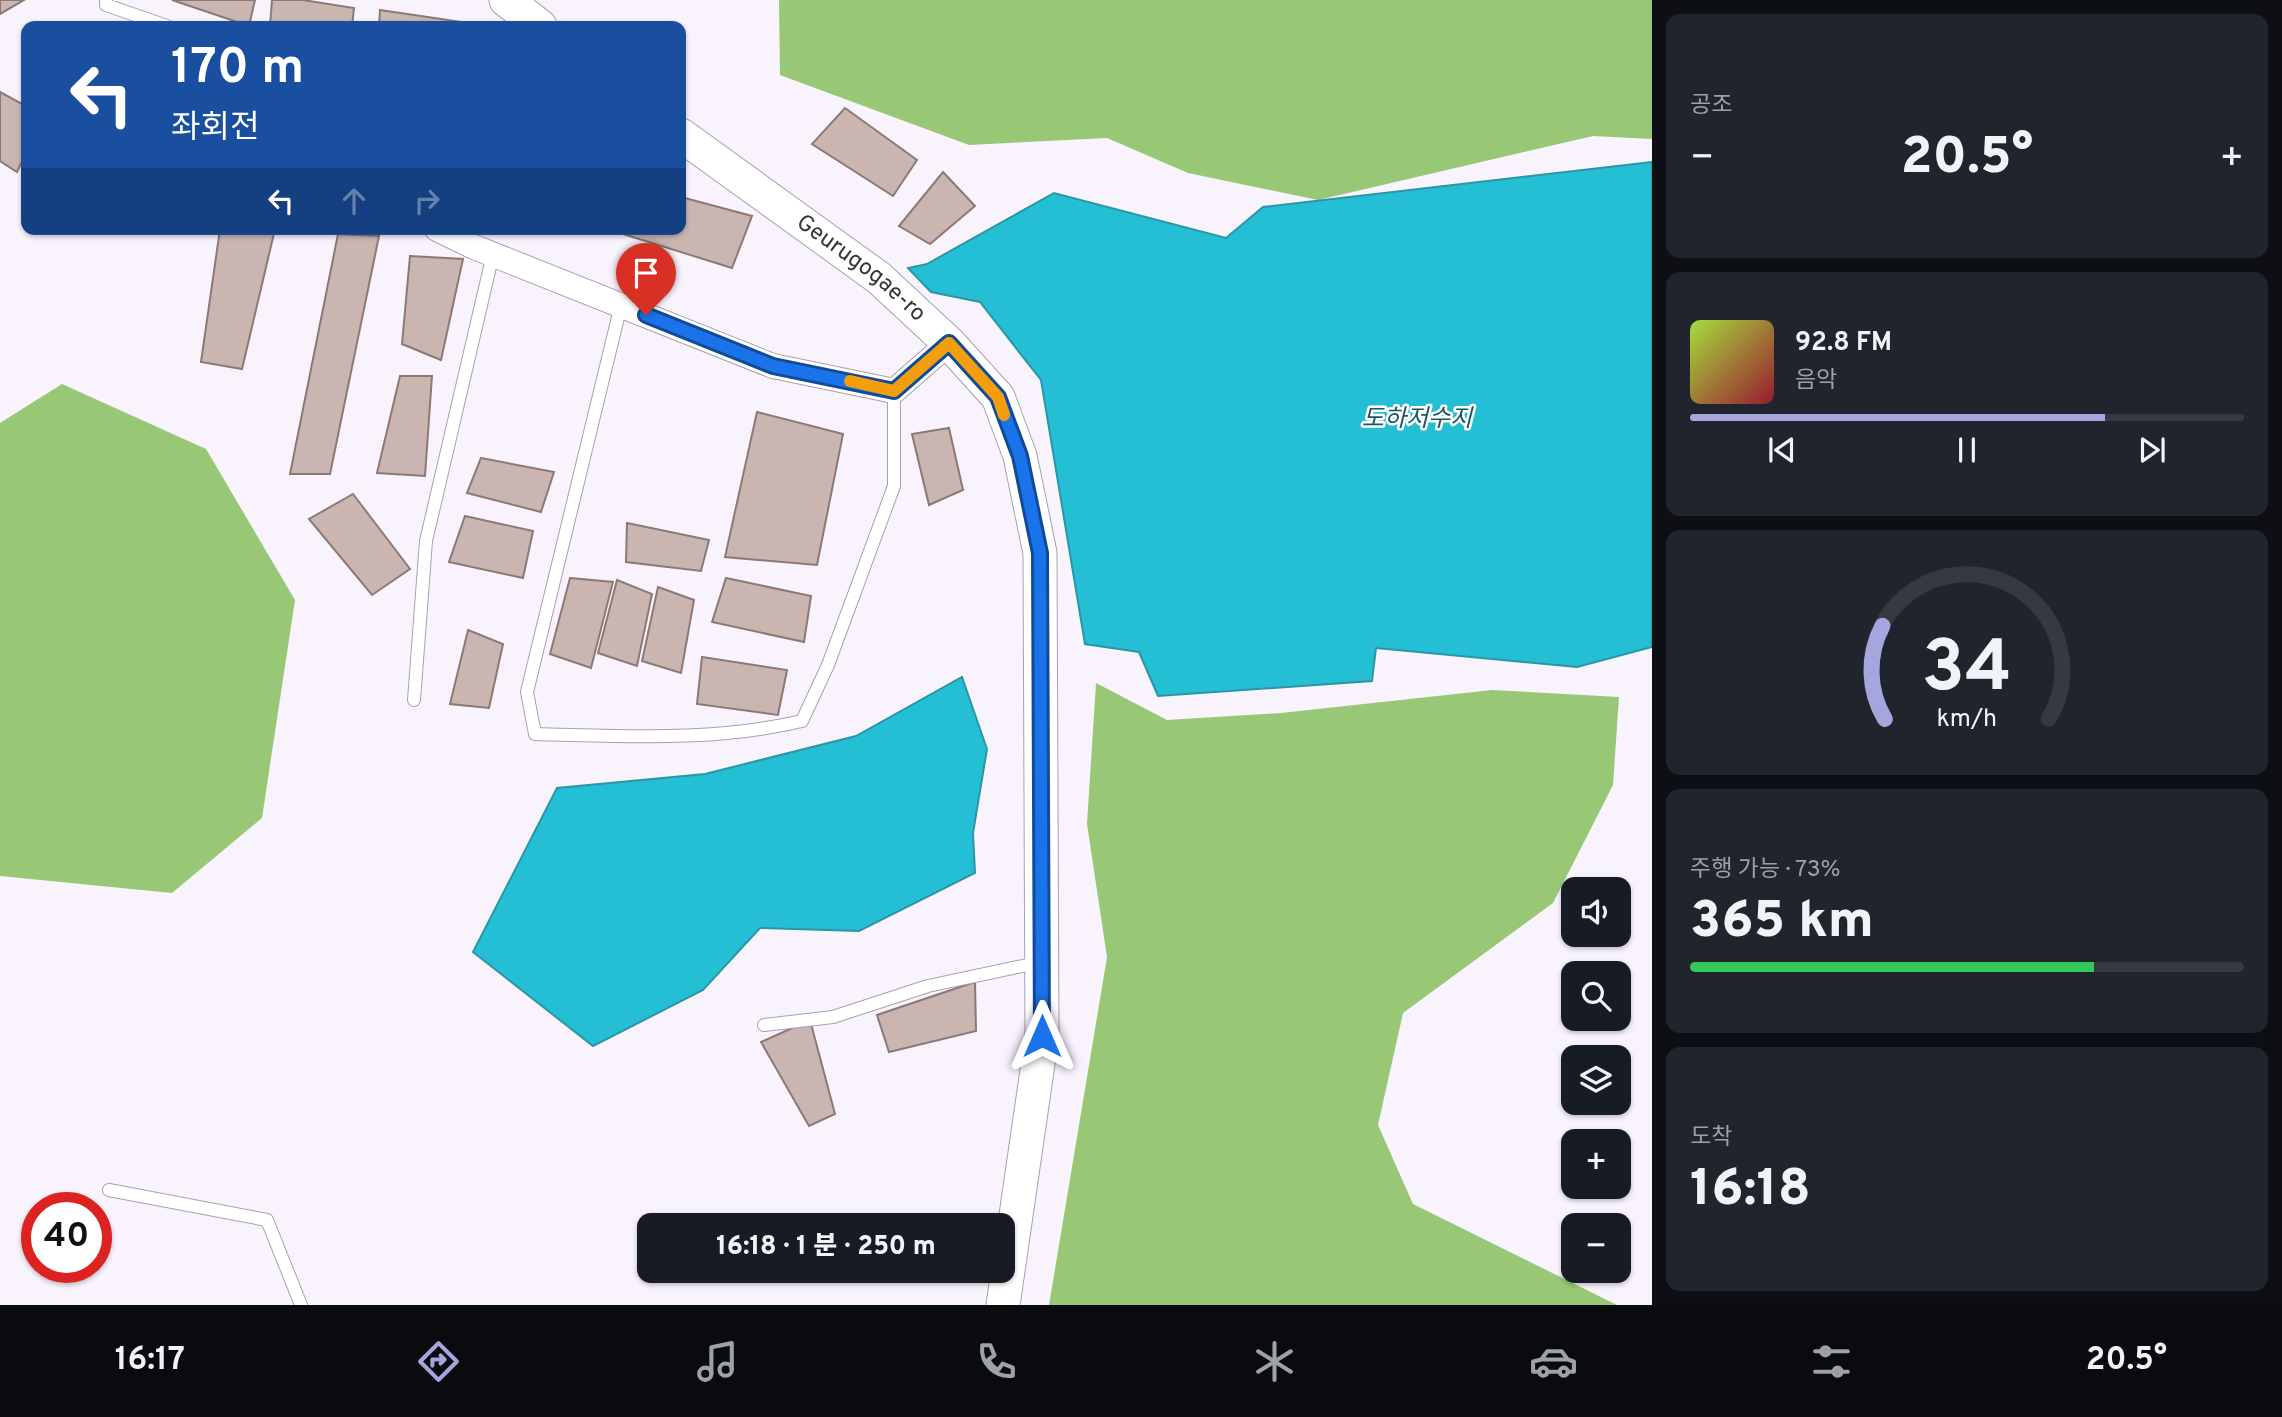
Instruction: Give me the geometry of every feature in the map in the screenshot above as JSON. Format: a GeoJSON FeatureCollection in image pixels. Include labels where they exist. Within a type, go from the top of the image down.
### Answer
{"type":"FeatureCollection","features":[{"type":"Feature","properties":{"kind":"street"},"geometry":{"type":"LineString","coordinates":[[506,0],[533,21]]}},
{"type":"Feature","properties":{"kind":"street","name":"Geurugogae-ro"},"geometry":{"type":"LineString","coordinates":[[686,139],[879,278],[949,343],[998,397],[1020,456],[1040,553],[1042,1036],[1003,1305]]}},
{"type":"Feature","properties":{"kind":"street"},"geometry":{"type":"LineString","coordinates":[[450,235],[773,366],[894,391],[949,343]]}},
{"type":"Feature","properties":{"kind":"lane"},"geometry":{"type":"LineString","coordinates":[[106,0],[106,5],[152,21]]}},
{"type":"Feature","properties":{"kind":"lane"},"geometry":{"type":"LineString","coordinates":[[414,700],[426,541],[493,254]]}},
{"type":"Feature","properties":{"kind":"lane"},"geometry":{"type":"LineString","coordinates":[[621,305],[527,692],[535,734],[684,737],[765,729],[802,721],[828,665],[894,486],[894,391]]}},
{"type":"Feature","properties":{"kind":"lane"},"geometry":{"type":"LineString","coordinates":[[764,1025],[833,1017],[928,986],[1041,962]]}},
{"type":"Feature","properties":{"kind":"lane"},"geometry":{"type":"LineString","coordinates":[[109,1190],[267,1220],[302,1305]]}},
{"type":"Feature","properties":{"kind":"green space"},"geometry":{"type":"Polygon","coordinates":[[[779,0],[1652,0],[1652,139],[1593,136],[1318,200],[1188,173],[1107,138],[969,145],[780,75],[779,0]]]}},
{"type":"Feature","properties":{"kind":"green space"},"geometry":{"type":"Polygon","coordinates":[[[62,384],[206,449],[295,600],[262,818],[172,893],[0,876],[0,423],[62,384]]]}},
{"type":"Feature","properties":{"kind":"green space"},"geometry":{"type":"Polygon","coordinates":[[[1096,683],[1167,720],[1281,713],[1492,690],[1619,697],[1613,785],[1566,877],[1561,877],[1561,887],[1553,903],[1403,1013],[1378,1125],[1413,1204],[1561,1277],[1561,1283],[1573,1283],[1617,1305],[1049,1305],[1107,957],[1087,824],[1096,683]]]}},
{"type":"Feature","properties":{"kind":"water","name":"도하저수지"},"geometry":{"type":"Polygon","coordinates":[[[1652,162],[1652,647],[1577,667],[1376,648],[1372,681],[1158,696],[1139,652],[1085,644],[1041,380],[980,302],[931,292],[908,268],[927,264],[1054,193],[1226,238],[1263,207],[1652,162]]]}},
{"type":"Feature","properties":{"kind":"water"},"geometry":{"type":"Polygon","coordinates":[[[962,677],[987,749],[973,833],[975,873],[859,931],[760,928],[703,990],[593,1046],[473,952],[557,788],[705,774],[856,736],[962,677]]]}},
{"type":"Feature","properties":{"kind":"building"},"geometry":{"type":"Polygon","coordinates":[[[0,0],[24,0],[0,14],[0,0]]]}},
{"type":"Feature","properties":{"kind":"building"},"geometry":{"type":"Polygon","coordinates":[[[172,0],[255,0],[250,21],[234,21],[172,0]]]}},
{"type":"Feature","properties":{"kind":"building"},"geometry":{"type":"Polygon","coordinates":[[[272,0],[303,0],[354,8],[353,21],[270,21],[272,0]]]}},
{"type":"Feature","properties":{"kind":"building"},"geometry":{"type":"Polygon","coordinates":[[[380,10],[455,21],[379,21],[380,10]]]}},
{"type":"Feature","properties":{"kind":"building"},"geometry":{"type":"Polygon","coordinates":[[[0,92],[21,103],[21,164],[17,172],[0,161],[0,92]]]}},
{"type":"Feature","properties":{"kind":"building"},"geometry":{"type":"Polygon","coordinates":[[[845,108],[917,160],[893,196],[812,144],[845,108]]]}},
{"type":"Feature","properties":{"kind":"building"},"geometry":{"type":"Polygon","coordinates":[[[943,172],[975,206],[930,244],[899,226],[943,172]]]}},
{"type":"Feature","properties":{"kind":"building"},"geometry":{"type":"Polygon","coordinates":[[[686,198],[752,216],[732,268],[626,235],[686,235],[686,198]]]}},
{"type":"Feature","properties":{"kind":"building"},"geometry":{"type":"Polygon","coordinates":[[[219,235],[274,235],[242,369],[201,362],[219,235]]]}},
{"type":"Feature","properties":{"kind":"building"},"geometry":{"type":"Polygon","coordinates":[[[338,235],[379,236],[330,474],[290,474],[338,235]]]}},
{"type":"Feature","properties":{"kind":"building"},"geometry":{"type":"Polygon","coordinates":[[[410,256],[463,259],[441,360],[402,344],[410,256]]]}},
{"type":"Feature","properties":{"kind":"building"},"geometry":{"type":"Polygon","coordinates":[[[400,376],[432,376],[425,476],[377,473],[400,376]]]}},
{"type":"Feature","properties":{"kind":"building"},"geometry":{"type":"Polygon","coordinates":[[[757,412],[843,434],[817,565],[725,557],[757,412]]]}},
{"type":"Feature","properties":{"kind":"building"},"geometry":{"type":"Polygon","coordinates":[[[949,428],[963,490],[929,505],[912,434],[949,428]]]}},
{"type":"Feature","properties":{"kind":"building"},"geometry":{"type":"Polygon","coordinates":[[[481,458],[554,472],[541,512],[467,493],[481,458]]]}},
{"type":"Feature","properties":{"kind":"building"},"geometry":{"type":"Polygon","coordinates":[[[353,494],[410,569],[372,595],[309,519],[353,494]]]}},
{"type":"Feature","properties":{"kind":"building"},"geometry":{"type":"Polygon","coordinates":[[[465,516],[533,531],[523,578],[449,562],[465,516]]]}},
{"type":"Feature","properties":{"kind":"building"},"geometry":{"type":"Polygon","coordinates":[[[627,523],[709,540],[701,571],[626,562],[627,523]]]}},
{"type":"Feature","properties":{"kind":"building"},"geometry":{"type":"Polygon","coordinates":[[[570,578],[613,582],[591,668],[550,654],[570,578]]]}},
{"type":"Feature","properties":{"kind":"building"},"geometry":{"type":"Polygon","coordinates":[[[726,578],[811,596],[804,642],[712,622],[726,578]]]}},
{"type":"Feature","properties":{"kind":"building"},"geometry":{"type":"Polygon","coordinates":[[[617,580],[652,594],[637,666],[598,653],[617,580]]]}},
{"type":"Feature","properties":{"kind":"building"},"geometry":{"type":"Polygon","coordinates":[[[658,587],[694,600],[681,673],[642,661],[658,587]]]}},
{"type":"Feature","properties":{"kind":"building"},"geometry":{"type":"Polygon","coordinates":[[[468,630],[503,644],[489,708],[450,704],[468,630]]]}},
{"type":"Feature","properties":{"kind":"building"},"geometry":{"type":"Polygon","coordinates":[[[702,657],[787,670],[778,715],[697,704],[702,657]]]}},
{"type":"Feature","properties":{"kind":"building"},"geometry":{"type":"Polygon","coordinates":[[[975,982],[976,1031],[889,1052],[877,1015],[975,982]]]}},
{"type":"Feature","properties":{"kind":"building"},"geometry":{"type":"Polygon","coordinates":[[[810,1020],[835,1114],[809,1126],[761,1042],[810,1020]]]}},
{"type":"Feature","properties":{"kind":"slow traffic"},"geometry":{"type":"LineString","coordinates":[[850,381],[894,391],[949,343],[998,397],[1004,415]]}},
{"type":"Feature","properties":{"kind":"route"},"geometry":{"type":"LineString","coordinates":[[646,315],[773,366],[894,391],[949,343],[998,397],[1020,456],[1040,553],[1042,1036]]}}]}
